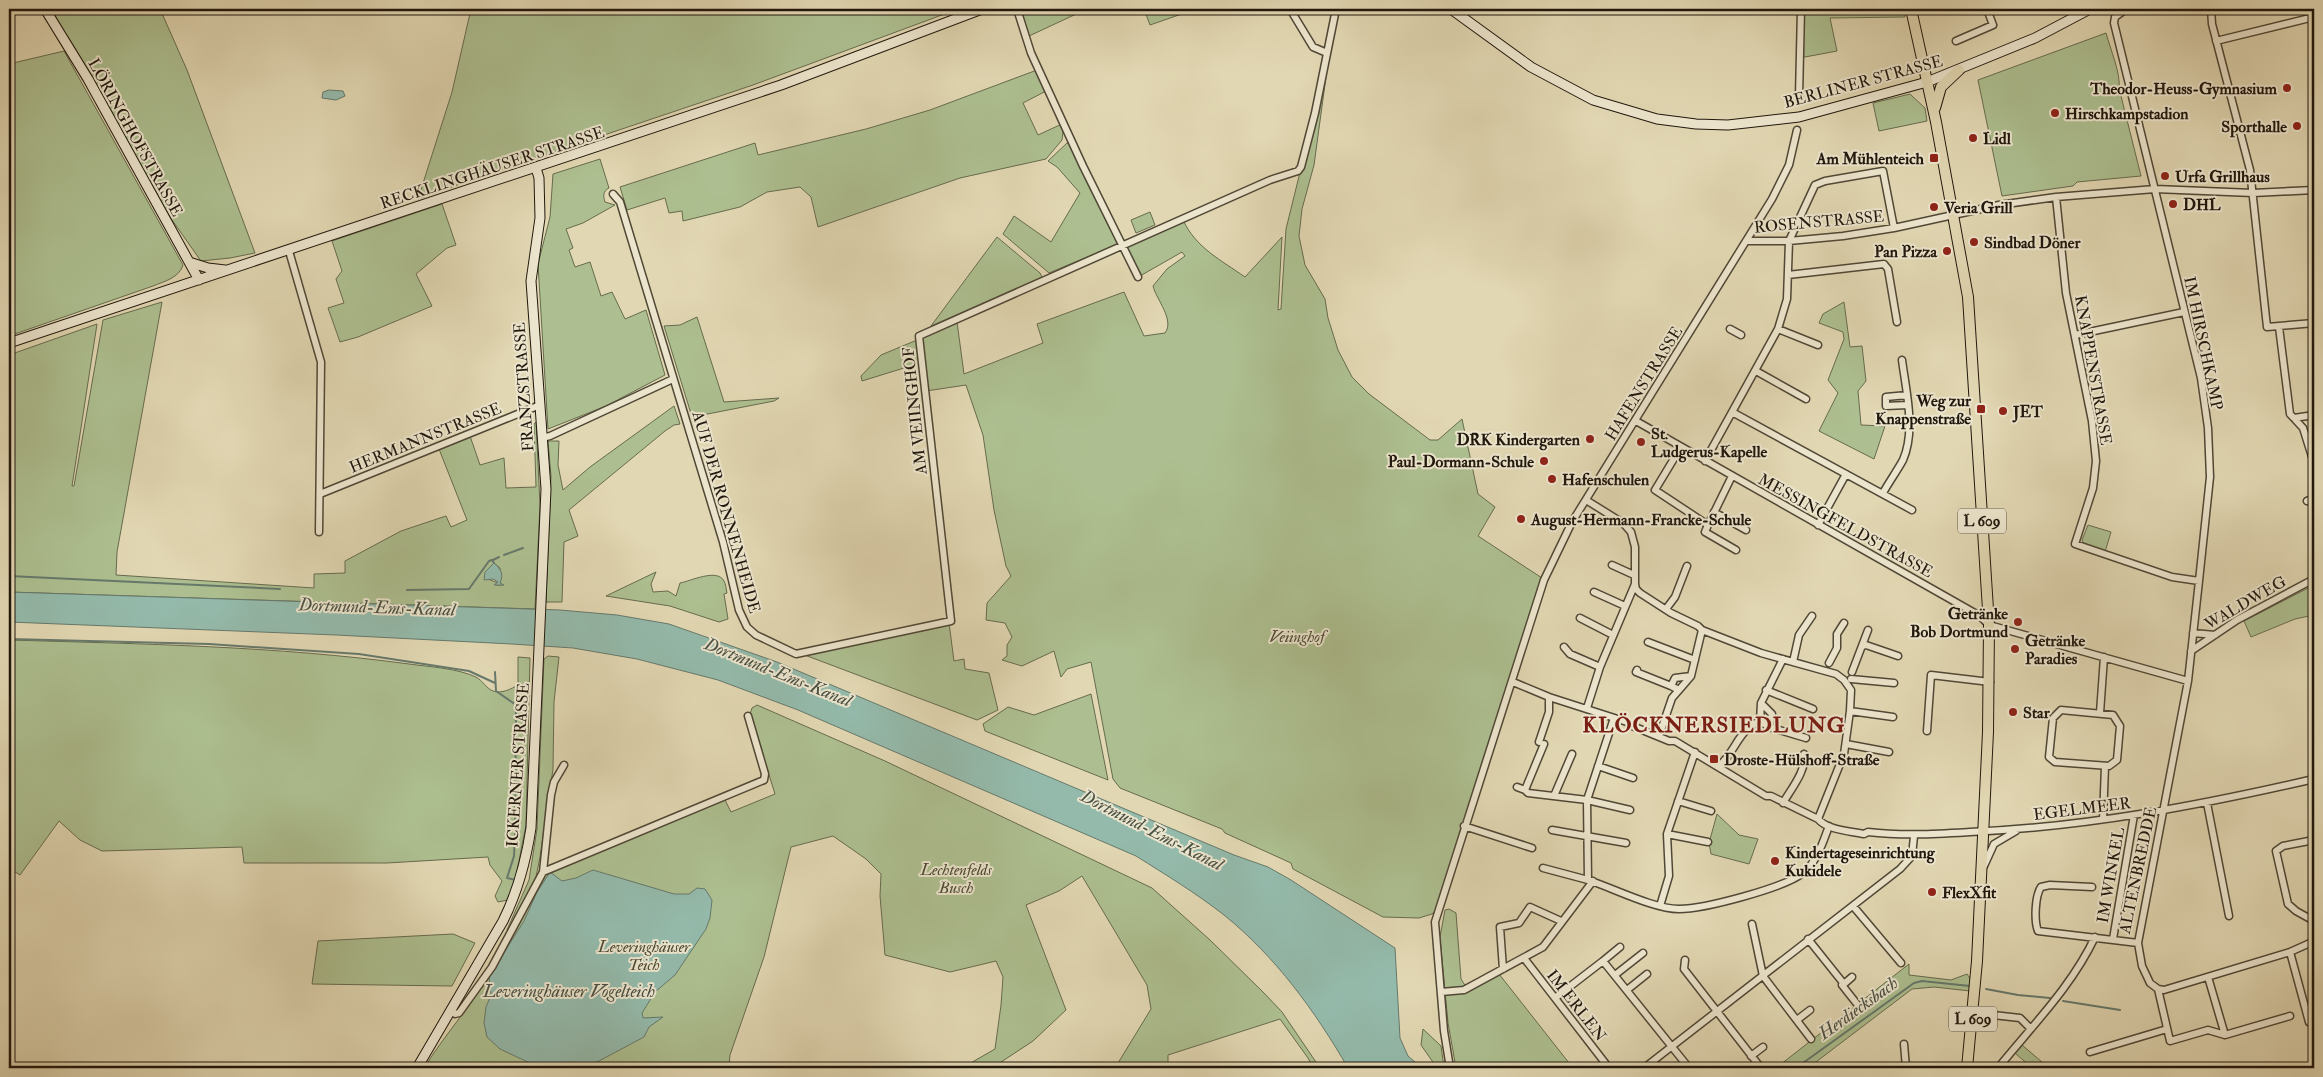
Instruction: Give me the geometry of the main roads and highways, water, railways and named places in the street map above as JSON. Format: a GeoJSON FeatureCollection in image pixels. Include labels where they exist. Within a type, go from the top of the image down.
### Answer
{"type":"FeatureCollection","features":[{"type":"Feature","properties":{"kind":"main road","name":"LÖRINGHOFSTRASSE"},"geometry":{"type":"LineString","coordinates":[[45,9],[88,79],[199,280]]}},
{"type":"Feature","properties":{"kind":"main road","name":"RECKLINGHÄUSER STRASSE"},"geometry":{"type":"LineString","coordinates":[[9,343],[781,85],[982,9]]}},
{"type":"Feature","properties":{"kind":"main road","name":"BERLINER STRASSE"},"geometry":{"type":"LineString","coordinates":[[1451,9],[1531,67],[1568,89],[1593,100],[1656,119],[1696,124],[1728,125],[1773,121],[1832,109],[1927,82],[2035,38],[2090,9]]}},
{"type":"Feature","properties":{"kind":"main road","name":"L 609"},"geometry":{"type":"LineString","coordinates":[[1911,9],[1954,215],[1968,297],[1989,625],[1990,682],[1982,871],[1976,986],[1967,1066]]}},
{"type":"Feature","properties":{"kind":"main road"},"geometry":{"type":"LineString","coordinates":[[1934,114],[1941,87],[1959,70]]}},
{"type":"Feature","properties":{"kind":"main road","name":"FRANZSTRASSE"},"geometry":{"type":"LineString","coordinates":[[536,168],[539,178],[540,218],[531,281],[546,489],[539,652]]}},
{"type":"Feature","properties":{"kind":"main road"},"geometry":{"type":"LineString","coordinates":[[189,262],[208,268],[230,270]]}},
{"type":"Feature","properties":{"kind":"main road","name":"ICKERNER STRASSE"},"geometry":{"type":"LineString","coordinates":[[417,1068],[503,921],[515,897],[522,876],[530,828],[539,652]]}},
{"type":"Feature","properties":{"kind":"water"},"geometry":{"type":"Polygon","coordinates":[[[329,90],[343,91],[345,96],[336,100],[322,98],[323,92],[329,90]]]}},
{"type":"Feature","properties":{"kind":"water"},"geometry":{"type":"Polygon","coordinates":[[[494,563],[501,572],[500,583],[504,585],[494,585],[498,582],[493,579],[484,580],[485,572],[494,563]]]}},
{"type":"Feature","properties":{"kind":"water","name":"Dortmund-Ems-Kanal"},"geometry":{"type":"Polygon","coordinates":[[[9,592],[560,610],[617,615],[669,624],[777,662],[1234,855],[1268,867],[1291,880],[1395,948],[1400,1038],[1408,1056],[1422,1068],[1348,1068],[1322,1026],[1293,986],[1243,931],[1181,884],[1136,856],[798,710],[718,680],[637,659],[573,648],[336,635],[9,622],[9,592]]]}},
{"type":"Feature","properties":{"kind":"water","name":"Leveringhäuser Vogelteich"},"geometry":{"type":"Polygon","coordinates":[[[593,870],[674,894],[689,894],[697,888],[705,889],[712,900],[710,918],[706,929],[675,975],[655,992],[642,1013],[643,1018],[663,1017],[649,1027],[644,1037],[597,1062],[572,1068],[549,1068],[534,1065],[500,1049],[487,1037],[484,1023],[486,1007],[491,995],[489,976],[524,921],[537,892],[550,872],[562,881],[576,878],[593,870]]]}},
{"type":"Feature","properties":{"kind":"waterway"},"geometry":{"type":"LineString","coordinates":[[504,555],[523,548]]}},
{"type":"Feature","properties":{"kind":"waterway"},"geometry":{"type":"LineString","coordinates":[[493,560],[499,557]]}},
{"type":"Feature","properties":{"kind":"waterway","name":"Dortmund-Ems-Kanal"},"geometry":{"type":"LineString","coordinates":[[407,590],[469,589],[489,561],[492,560],[494,563]]}},
{"type":"Feature","properties":{"kind":"waterway"},"geometry":{"type":"LineString","coordinates":[[9,576],[280,589]]}},
{"type":"Feature","properties":{"kind":"waterway"},"geometry":{"type":"LineString","coordinates":[[9,639],[209,644],[359,654],[469,671],[495,683]]}},
{"type":"Feature","properties":{"kind":"waterway"},"geometry":{"type":"LineString","coordinates":[[495,672],[496,691],[516,705],[514,856],[507,878],[516,880]]}},
{"type":"Feature","properties":{"kind":"waterway","name":"Herdiecksbach"},"geometry":{"type":"LineString","coordinates":[[1796,1068],[1914,983],[1922,981],[1970,986]]}},
{"type":"Feature","properties":{"kind":"waterway","name":"Herdiecksbach"},"geometry":{"type":"LineString","coordinates":[[1986,989],[2050,998]]}},
{"type":"Feature","properties":{"kind":"waterway","name":"Herdiecksbach"},"geometry":{"type":"LineString","coordinates":[[2063,1001],[2120,1010]]}},
{"type":"Feature","properties":{"kind":"waterway","name":"Herdiecksbach"},"geometry":{"type":"LineString","coordinates":[[2217,1068],[2239,1063],[2258,1068]]}},
{"type":"Feature","properties":{"kind":"place","name":"Theodor-Heuss-Gymnasium"},"geometry":{"type":"Point","coordinates":[2287,88]}},
{"type":"Feature","properties":{"kind":"place","name":"Hirschkampstadion"},"geometry":{"type":"Point","coordinates":[2055,113]}},
{"type":"Feature","properties":{"kind":"place","name":"Sporthalle"},"geometry":{"type":"Point","coordinates":[2297,126]}},
{"type":"Feature","properties":{"kind":"place","name":"Lidl"},"geometry":{"type":"Point","coordinates":[1973,138]}},
{"type":"Feature","properties":{"kind":"place","name":"Am Mühlenteich"},"geometry":{"type":"Point","coordinates":[1934,158]}},
{"type":"Feature","properties":{"kind":"place","name":"Urfa Grillhaus"},"geometry":{"type":"Point","coordinates":[2165,176]}},
{"type":"Feature","properties":{"kind":"place","name":"DHL"},"geometry":{"type":"Point","coordinates":[2173,204]}},
{"type":"Feature","properties":{"kind":"place","name":"Veria Grill"},"geometry":{"type":"Point","coordinates":[1934,207]}},
{"type":"Feature","properties":{"kind":"place","name":"Sindbad Döner"},"geometry":{"type":"Point","coordinates":[1974,242]}},
{"type":"Feature","properties":{"kind":"place","name":"Pan Pizza"},"geometry":{"type":"Point","coordinates":[1947,251]}},
{"type":"Feature","properties":{"kind":"place","name":"Weg zur Knappenstraße"},"geometry":{"type":"Point","coordinates":[1981,409]}},
{"type":"Feature","properties":{"kind":"place","name":"JET"},"geometry":{"type":"Point","coordinates":[2003,411]}},
{"type":"Feature","properties":{"kind":"place","name":"DRK Kindergarten"},"geometry":{"type":"Point","coordinates":[1590,439]}},
{"type":"Feature","properties":{"kind":"place","name":"St. Ludgerus-Kapelle"},"geometry":{"type":"Point","coordinates":[1641,442]}},
{"type":"Feature","properties":{"kind":"place","name":"Paul-Dormann-Schule"},"geometry":{"type":"Point","coordinates":[1544,461]}},
{"type":"Feature","properties":{"kind":"place","name":"Hafenschulen"},"geometry":{"type":"Point","coordinates":[1552,479]}},
{"type":"Feature","properties":{"kind":"place","name":"August-Hermann-Francke-Schule"},"geometry":{"type":"Point","coordinates":[1521,519]}},
{"type":"Feature","properties":{"kind":"place","name":"Getränke Bob Dortmund"},"geometry":{"type":"Point","coordinates":[2018,622]}},
{"type":"Feature","properties":{"kind":"place","name":"Getränke Paradies"},"geometry":{"type":"Point","coordinates":[2015,649]}},
{"type":"Feature","properties":{"kind":"place","name":"Star"},"geometry":{"type":"Point","coordinates":[2013,712]}},
{"type":"Feature","properties":{"kind":"place","name":"Droste-Hülshoff-Straße"},"geometry":{"type":"Point","coordinates":[1714,759]}},
{"type":"Feature","properties":{"kind":"place","name":"Kindertageseinrichtung Kukidele"},"geometry":{"type":"Point","coordinates":[1775,861]}},
{"type":"Feature","properties":{"kind":"place","name":"FlexXfit"},"geometry":{"type":"Point","coordinates":[1932,892]}},
{"type":"Feature","properties":{"kind":"district","name":"KLÖCKNERSIEDLUNG"},"geometry":{"type":"Point","coordinates":[1714,725]}},
{"type":"Feature","properties":{"kind":"park label","name":"Veiinghof"},"geometry":{"type":"Point","coordinates":[1297,636]}},
{"type":"Feature","properties":{"kind":"park label","name":"Lechtenfelds Busch"},"geometry":{"type":"Point","coordinates":[956,878]}},
{"type":"Feature","properties":{"kind":"park label","name":"Leveringhäuser Teich"},"geometry":{"type":"Point","coordinates":[644,955]}}]}
